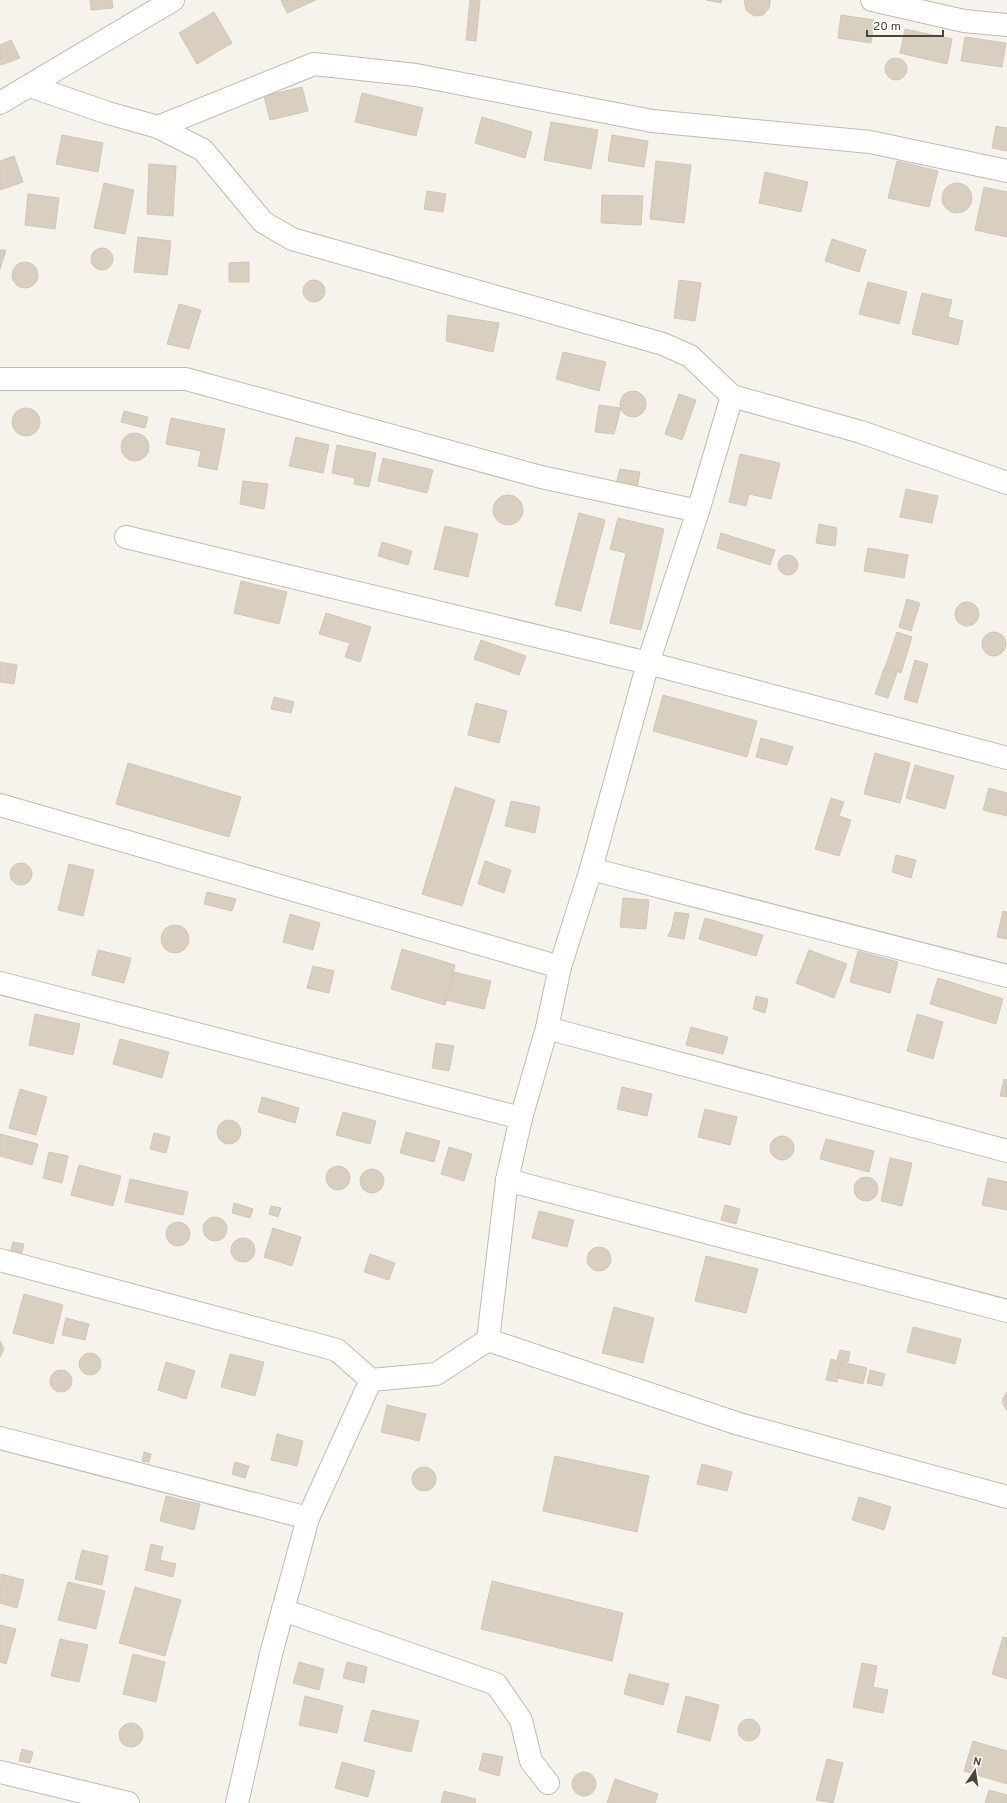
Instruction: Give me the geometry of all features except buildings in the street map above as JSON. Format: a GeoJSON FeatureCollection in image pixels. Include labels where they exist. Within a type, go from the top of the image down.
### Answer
{"type":"FeatureCollection","features":[{"type":"Feature","properties":{"kind":"street"},"geometry":{"type":"LineString","coordinates":[[0,103],[173,0]]}},
{"type":"Feature","properties":{"kind":"street"},"geometry":{"type":"LineString","coordinates":[[872,0],[964,21],[1007,25]]}},
{"type":"Feature","properties":{"kind":"street"},"geometry":{"type":"LineString","coordinates":[[158,127],[314,64],[416,74],[652,121],[870,142],[1007,171]]}},
{"type":"Feature","properties":{"kind":"street"},"geometry":{"type":"LineString","coordinates":[[30,86],[108,113],[158,127],[203,150],[263,222],[292,239],[663,344],[690,356],[732,396],[861,432],[1007,483]]}},
{"type":"Feature","properties":{"kind":"street"},"geometry":{"type":"LineString","coordinates":[[0,379],[186,379],[540,477],[698,512]]}},
{"type":"Feature","properties":{"kind":"street"},"geometry":{"type":"LineString","coordinates":[[488,1340],[507,1180],[521,1118],[547,1028],[560,967],[592,869],[648,663],[698,512],[732,396]]}},
{"type":"Feature","properties":{"kind":"street"},"geometry":{"type":"LineString","coordinates":[[126,537],[648,663],[1007,758]]}},
{"type":"Feature","properties":{"kind":"street"},"geometry":{"type":"LineString","coordinates":[[0,805],[560,967]]}},
{"type":"Feature","properties":{"kind":"street"},"geometry":{"type":"LineString","coordinates":[[592,869],[1007,976]]}},
{"type":"Feature","properties":{"kind":"street"},"geometry":{"type":"LineString","coordinates":[[0,983],[521,1118]]}},
{"type":"Feature","properties":{"kind":"street"},"geometry":{"type":"LineString","coordinates":[[547,1028],[1007,1151]]}},
{"type":"Feature","properties":{"kind":"street"},"geometry":{"type":"LineString","coordinates":[[507,1180],[1007,1310]]}},
{"type":"Feature","properties":{"kind":"street"},"geometry":{"type":"LineString","coordinates":[[0,1260],[337,1350],[371,1380],[436,1374],[488,1340]]}},
{"type":"Feature","properties":{"kind":"street"},"geometry":{"type":"LineString","coordinates":[[488,1340],[739,1424],[1007,1497]]}},
{"type":"Feature","properties":{"kind":"street"},"geometry":{"type":"LineString","coordinates":[[237,1803],[271,1654],[308,1518],[371,1380]]}},
{"type":"Feature","properties":{"kind":"street"},"geometry":{"type":"LineString","coordinates":[[0,1438],[308,1518]]}},
{"type":"Feature","properties":{"kind":"street"},"geometry":{"type":"LineString","coordinates":[[283,1610],[496,1684],[521,1720],[531,1761],[548,1783]]}},
{"type":"Feature","properties":{"kind":"street"},"geometry":{"type":"LineString","coordinates":[[0,1772],[128,1803]]}}]}
